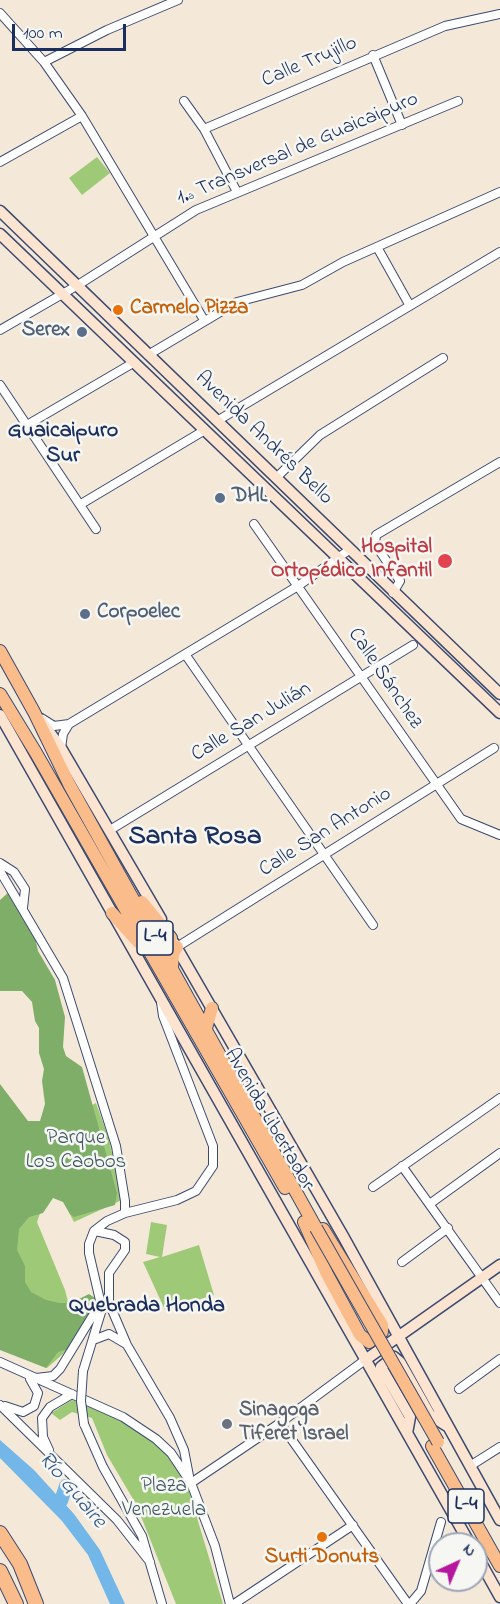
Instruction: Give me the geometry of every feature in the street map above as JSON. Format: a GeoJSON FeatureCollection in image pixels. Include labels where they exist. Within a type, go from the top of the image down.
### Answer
{"type":"FeatureCollection","features":[{"type":"Feature","properties":{"kind":"highway"},"geometry":{"type":"LineString","coordinates":[[0,1533],[20,1564],[36,1603]]}},
{"type":"Feature","properties":{"kind":"highway"},"geometry":{"type":"LineString","coordinates":[[0,1571],[15,1604]]}},
{"type":"Feature","properties":{"kind":"main road","name":"Avenida Andrés Bello"},"geometry":{"type":"LineString","coordinates":[[0,211],[500,694]]}},
{"type":"Feature","properties":{"kind":"main road","name":"Avenida Andrés Bello"},"geometry":{"type":"LineString","coordinates":[[0,234],[500,713]]}},
{"type":"Feature","properties":{"kind":"main road","name":"Avenida Libertador"},"geometry":{"type":"LineString","coordinates":[[0,651],[34,712],[69,784],[116,868],[167,971],[206,1028],[279,1161],[310,1228]]}},
{"type":"Feature","properties":{"kind":"main road","name":"Avenida Libertador"},"geometry":{"type":"LineString","coordinates":[[0,694],[167,971],[310,1228],[435,1444],[500,1550]]}},
{"type":"Feature","properties":{"kind":"main road","name":"Avenida Libertador"},"geometry":{"type":"LineString","coordinates":[[34,712],[61,748],[110,830],[500,1520]]}},
{"type":"Feature","properties":{"kind":"main road","name":"Avenida Libertador"},"geometry":{"type":"LineString","coordinates":[[0,715],[463,1532]]}},
{"type":"Feature","properties":{"kind":"main road","name":"L-4"},"geometry":{"type":"LineString","coordinates":[[116,868],[174,943]]}},
{"type":"Feature","properties":{"kind":"main road","name":"L-4"},"geometry":{"type":"LineString","coordinates":[[112,913],[167,971]]}},
{"type":"Feature","properties":{"kind":"main road"},"geometry":{"type":"LineString","coordinates":[[167,971],[174,943]]}},
{"type":"Feature","properties":{"kind":"main road"},"geometry":{"type":"LineString","coordinates":[[206,1028],[212,1008]]}},
{"type":"Feature","properties":{"kind":"main road","name":"L-4"},"geometry":{"type":"LineString","coordinates":[[279,1161],[382,1325],[382,1332],[373,1340],[366,1342],[360,1335],[327,1274],[310,1228]]}},
{"type":"Feature","properties":{"kind":"main road"},"geometry":{"type":"LineString","coordinates":[[365,1360],[500,1265]]}},
{"type":"Feature","properties":{"kind":"main road"},"geometry":{"type":"LineString","coordinates":[[371,1371],[374,1362],[398,1347],[404,1349]]}},
{"type":"Feature","properties":{"kind":"main road","name":"L-4"},"geometry":{"type":"LineString","coordinates":[[408,1432],[410,1417],[381,1367],[394,1357],[400,1362],[430,1415],[447,1426]]}},
{"type":"Feature","properties":{"kind":"main road","name":"Avenida Libertador"},"geometry":{"type":"LineString","coordinates":[[435,1444],[500,1566]]}},
{"type":"Feature","properties":{"kind":"main road","name":"L-4"},"geometry":{"type":"LineString","coordinates":[[488,1576],[500,1597]]}},
{"type":"Feature","properties":{"kind":"street"},"geometry":{"type":"LineString","coordinates":[[44,62],[107,30],[178,0]]}},
{"type":"Feature","properties":{"kind":"street"},"geometry":{"type":"LineString","coordinates":[[0,14],[44,62],[82,116],[204,320]]}},
{"type":"Feature","properties":{"kind":"street","name":"Calle Trujillo"},"geometry":{"type":"LineString","coordinates":[[204,129],[445,26],[500,14]]}},
{"type":"Feature","properties":{"kind":"street"},"geometry":{"type":"LineString","coordinates":[[373,55],[402,124]]}},
{"type":"Feature","properties":{"kind":"street"},"geometry":{"type":"LineString","coordinates":[[184,101],[204,129],[237,192]]}},
{"type":"Feature","properties":{"kind":"street","name":"1.ª Transversal de Guaicaipuro"},"geometry":{"type":"LineString","coordinates":[[0,330],[78,285],[196,210],[459,101]]}},
{"type":"Feature","properties":{"kind":"street"},"geometry":{"type":"LineString","coordinates":[[0,162],[82,116]]}},
{"type":"Feature","properties":{"kind":"street"},"geometry":{"type":"LineString","coordinates":[[148,355],[237,302],[301,285],[377,247],[500,192]]}},
{"type":"Feature","properties":{"kind":"street"},"geometry":{"type":"LineString","coordinates":[[377,247],[410,306]]}},
{"type":"Feature","properties":{"kind":"street"},"geometry":{"type":"LineString","coordinates":[[217,421],[500,252]]}},
{"type":"Feature","properties":{"kind":"street"},"geometry":{"type":"LineString","coordinates":[[276,478],[320,435],[443,358]]}},
{"type":"Feature","properties":{"kind":"street"},"geometry":{"type":"LineString","coordinates":[[27,425],[133,363]]}},
{"type":"Feature","properties":{"kind":"street"},"geometry":{"type":"LineString","coordinates":[[0,385],[96,529]]}},
{"type":"Feature","properties":{"kind":"street"},"geometry":{"type":"LineString","coordinates":[[81,504],[205,430]]}},
{"type":"Feature","properties":{"kind":"street"},"geometry":{"type":"LineString","coordinates":[[393,593],[400,581],[375,544],[376,535],[500,462]]}},
{"type":"Feature","properties":{"kind":"street","name":"Calle Sánchez"},"geometry":{"type":"LineString","coordinates":[[254,525],[435,785],[465,823],[500,835]]}},
{"type":"Feature","properties":{"kind":"street"},"geometry":{"type":"LineString","coordinates":[[34,712],[54,726],[69,724],[298,586],[339,560],[349,550]]}},
{"type":"Feature","properties":{"kind":"street","name":"Calle San Julián"},"geometry":{"type":"LineString","coordinates":[[110,830],[413,645]]}},
{"type":"Feature","properties":{"kind":"street"},"geometry":{"type":"LineString","coordinates":[[184,654],[247,747],[326,855],[373,926]]}},
{"type":"Feature","properties":{"kind":"street"},"geometry":{"type":"LineString","coordinates":[[61,748],[63,734],[69,724]]}},
{"type":"Feature","properties":{"kind":"street","name":"Calle San Antonio"},"geometry":{"type":"LineString","coordinates":[[174,943],[326,855],[494,748]]}},
{"type":"Feature","properties":{"kind":"street"},"geometry":{"type":"LineString","coordinates":[[0,863],[14,872],[25,889],[23,908]]}},
{"type":"Feature","properties":{"kind":"street"},"geometry":{"type":"LineString","coordinates":[[0,872],[63,978],[116,1146],[125,1213]]}},
{"type":"Feature","properties":{"kind":"street"},"geometry":{"type":"LineString","coordinates":[[161,1001],[163,1016],[213,1146],[213,1166],[196,1191],[177,1200],[125,1213],[107,1221],[94,1231],[89,1244],[89,1253],[102,1301],[101,1316],[82,1371],[81,1401],[84,1424],[103,1467],[142,1536],[162,1604]]}},
{"type":"Feature","properties":{"kind":"street"},"geometry":{"type":"LineString","coordinates":[[373,1187],[500,1098]]}},
{"type":"Feature","properties":{"kind":"street"},"geometry":{"type":"LineString","coordinates":[[431,1203],[500,1153]]}},
{"type":"Feature","properties":{"kind":"street"},"geometry":{"type":"LineString","coordinates":[[402,1166],[431,1203],[500,1302]]}},
{"type":"Feature","properties":{"kind":"street"},"geometry":{"type":"LineString","coordinates":[[402,1262],[447,1228]]}},
{"type":"Feature","properties":{"kind":"street"},"geometry":{"type":"LineString","coordinates":[[94,1231],[114,1235],[125,1242],[125,1250],[109,1273],[107,1281],[112,1316],[170,1418],[184,1450],[191,1483],[215,1546],[232,1604],[353,1525]]}},
{"type":"Feature","properties":{"kind":"street"},"geometry":{"type":"LineString","coordinates":[[29,1377],[47,1377],[57,1373],[102,1301]]}},
{"type":"Feature","properties":{"kind":"street"},"geometry":{"type":"LineString","coordinates":[[93,1340],[109,1334],[127,1345]]}},
{"type":"Feature","properties":{"kind":"street"},"geometry":{"type":"LineString","coordinates":[[459,1389],[500,1359]]}},
{"type":"Feature","properties":{"kind":"street"},"geometry":{"type":"LineString","coordinates":[[191,1483],[280,1423],[365,1360]]}},
{"type":"Feature","properties":{"kind":"street"},"geometry":{"type":"LineString","coordinates":[[0,1362],[29,1377],[123,1417],[156,1439],[171,1453],[191,1483]]}},
{"type":"Feature","properties":{"kind":"street"},"geometry":{"type":"LineString","coordinates":[[0,1404],[17,1412],[30,1410],[38,1399],[36,1389],[29,1377]]}},
{"type":"Feature","properties":{"kind":"street"},"geometry":{"type":"LineString","coordinates":[[52,1456],[43,1437],[40,1423],[50,1407],[72,1394]]}},
{"type":"Feature","properties":{"kind":"street"},"geometry":{"type":"LineString","coordinates":[[0,1404],[117,1520],[150,1562]]}},
{"type":"Feature","properties":{"kind":"street"},"geometry":{"type":"LineString","coordinates":[[280,1423],[409,1604],[421,1591],[441,1521]]}},
{"type":"Feature","properties":{"kind":"street"},"geometry":{"type":"LineString","coordinates":[[470,1466],[500,1447]]}},
{"type":"Feature","properties":{"kind":"green space"},"geometry":{"type":"Polygon","coordinates":[[[97,157],[110,173],[82,195],[69,178],[97,157]]]}},
{"type":"Feature","properties":{"kind":"green space","name":"Parque Los Caobos"},"geometry":{"type":"Polygon","coordinates":[[[10,891],[33,928],[38,951],[55,980],[65,1017],[63,1047],[66,1056],[82,1067],[117,1193],[115,1205],[74,1217],[63,1202],[53,1198],[43,1213],[29,1217],[19,1229],[17,1250],[25,1266],[25,1282],[31,1292],[46,1300],[59,1303],[71,1303],[89,1294],[98,1300],[72,1348],[58,1352],[46,1368],[0,1350],[0,1084],[28,1121],[40,1121],[45,1104],[42,1081],[44,1069],[39,1053],[39,1028],[35,1021],[32,1002],[22,991],[0,991],[0,900],[10,891]]]}},
{"type":"Feature","properties":{"kind":"green space","name":"Parque Los Caobos"},"geometry":{"type":"Polygon","coordinates":[[[0,1089],[25,1138],[96,1103],[109,1139],[122,1200],[74,1222],[52,1180],[37,1222],[65,1290],[70,1310],[71,1347],[47,1368],[0,1349],[0,1089]]]}},
{"type":"Feature","properties":{"kind":"green space"},"geometry":{"type":"Polygon","coordinates":[[[151,1222],[167,1225],[162,1257],[199,1245],[214,1295],[165,1310],[143,1262],[160,1257],[146,1254],[151,1222]]]}},
{"type":"Feature","properties":{"kind":"green space","name":"Plaza Venezuela"},"geometry":{"type":"Polygon","coordinates":[[[72,1400],[130,1424],[164,1450],[188,1488],[223,1604],[176,1604],[136,1504],[107,1455],[92,1418],[72,1412],[60,1420],[51,1413],[72,1400]]]}},
{"type":"Feature","properties":{"kind":"water","name":"Río Guaire"},"geometry":{"type":"Polygon","coordinates":[[[0,1440],[34,1470],[74,1514],[100,1550],[125,1604],[110,1604],[88,1555],[62,1521],[0,1458],[0,1440]]]}},
{"type":"Feature","properties":{"kind":"waterway"},"geometry":{"type":"LineString","coordinates":[[61,1501],[66,1486]]}},
{"type":"Feature","properties":{"kind":"place","name":"Carmelo Pizza"},"geometry":{"type":"Point","coordinates":[118,310]}},
{"type":"Feature","properties":{"kind":"place","name":"Serex"},"geometry":{"type":"Point","coordinates":[82,332]}},
{"type":"Feature","properties":{"kind":"place","name":"DHL"},"geometry":{"type":"Point","coordinates":[220,498]}},
{"type":"Feature","properties":{"kind":"place","name":"Hospital Ortopédico Infantil"},"geometry":{"type":"Point","coordinates":[445,561]}},
{"type":"Feature","properties":{"kind":"place","name":"Corpoelec"},"geometry":{"type":"Point","coordinates":[85,614]}},
{"type":"Feature","properties":{"kind":"place","name":"Sinagoga Tiferet Israel"},"geometry":{"type":"Point","coordinates":[227,1424]}},
{"type":"Feature","properties":{"kind":"place","name":"Surti Donuts"},"geometry":{"type":"Point","coordinates":[322,1537]}},
{"type":"Feature","properties":{"kind":"district","name":"Guaicaipuro Sur"},"geometry":{"type":"Point","coordinates":[63,444]}},
{"type":"Feature","properties":{"kind":"district","name":"Santa Rosa"},"geometry":{"type":"Point","coordinates":[195,839]}},
{"type":"Feature","properties":{"kind":"district","name":"Quebrada Honda"},"geometry":{"type":"Point","coordinates":[147,1307]}}]}
